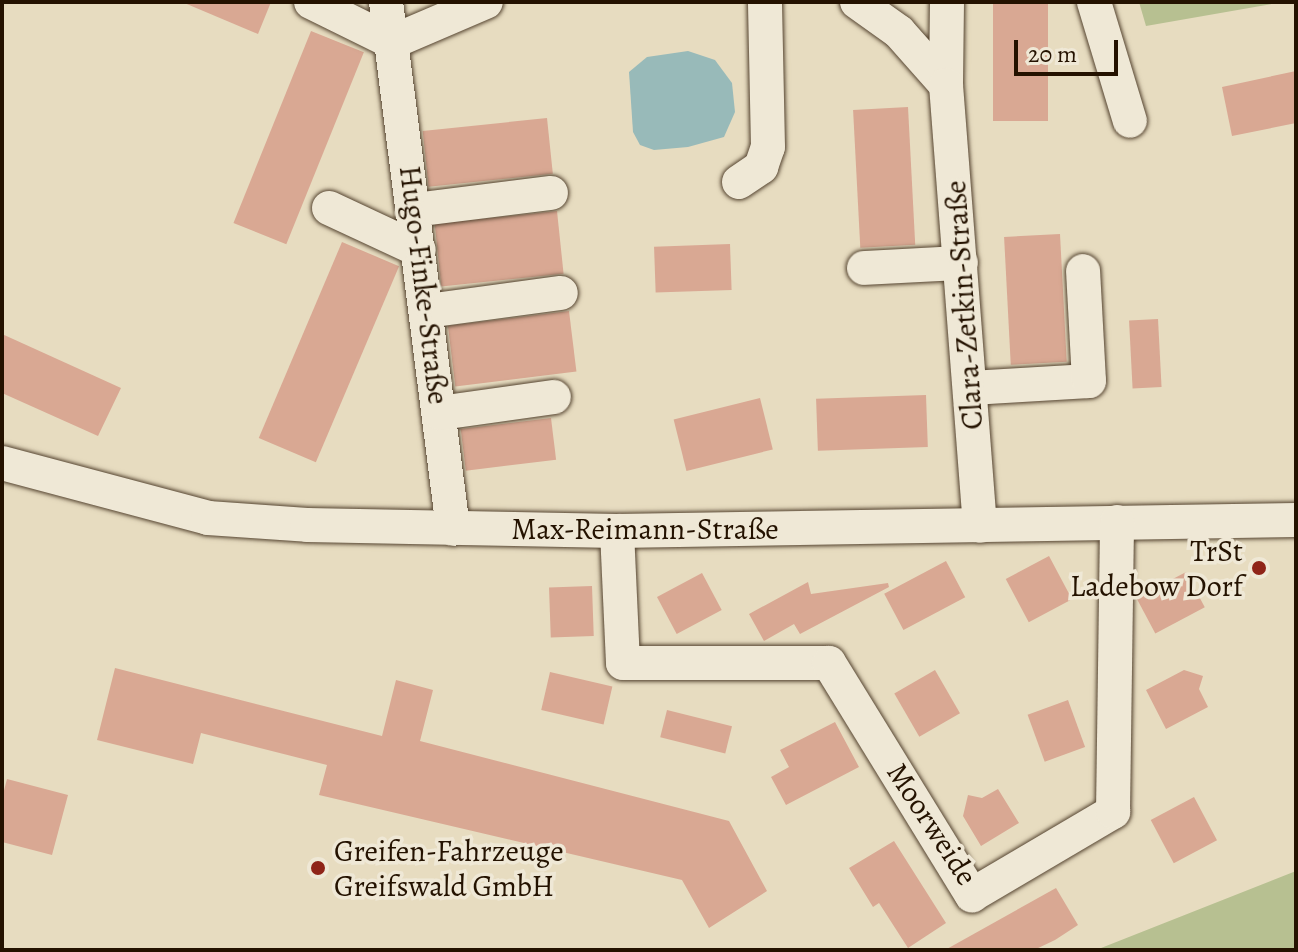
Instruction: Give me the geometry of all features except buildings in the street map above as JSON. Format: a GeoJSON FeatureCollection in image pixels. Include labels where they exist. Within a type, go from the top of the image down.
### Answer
{"type":"FeatureCollection","features":[{"type":"Feature","properties":{"kind":"street"},"geometry":{"type":"LineString","coordinates":[[311,2],[392,42],[486,2]]}},
{"type":"Feature","properties":{"kind":"street","name":"Hugo-Finke-Straße"},"geometry":{"type":"LineString","coordinates":[[386,2],[453,529]]}},
{"type":"Feature","properties":{"kind":"street"},"geometry":{"type":"LineString","coordinates":[[739,182],[761,167],[768,147],[765,2]]}},
{"type":"Feature","properties":{"kind":"street"},"geometry":{"type":"LineString","coordinates":[[857,2],[899,32],[946,85]]}},
{"type":"Feature","properties":{"kind":"street","name":"Clara-Zetkin-Straße"},"geometry":{"type":"LineString","coordinates":[[947,2],[946,85],[980,526]]}},
{"type":"Feature","properties":{"kind":"street"},"geometry":{"type":"LineString","coordinates":[[1094,2],[1130,121]]}},
{"type":"Feature","properties":{"kind":"street"},"geometry":{"type":"LineString","coordinates":[[414,210],[551,193]]}},
{"type":"Feature","properties":{"kind":"street"},"geometry":{"type":"LineString","coordinates":[[329,208],[419,250]]}},
{"type":"Feature","properties":{"kind":"street"},"geometry":{"type":"LineString","coordinates":[[864,268],[961,263]]}},
{"type":"Feature","properties":{"kind":"street"},"geometry":{"type":"LineString","coordinates":[[971,388],[1089,381],[1083,271]]}},
{"type":"Feature","properties":{"kind":"street"},"geometry":{"type":"LineString","coordinates":[[427,311],[561,293]]}},
{"type":"Feature","properties":{"kind":"street"},"geometry":{"type":"LineString","coordinates":[[440,413],[554,397]]}},
{"type":"Feature","properties":{"kind":"street","name":"Max-Reimann-Straße"},"geometry":{"type":"LineString","coordinates":[[2,463],[208,518],[453,529],[617,531],[1296,520]]}},
{"type":"Feature","properties":{"kind":"street","name":"Moorweide"},"geometry":{"type":"LineString","coordinates":[[617,531],[623,663],[829,663],[972,895],[1113,812],[1117,522]]}},
{"type":"Feature","properties":{"kind":"green space"},"geometry":{"type":"Polygon","coordinates":[[[1139,2],[1283,2],[1146,26],[1139,2]]]}},
{"type":"Feature","properties":{"kind":"green space"},"geometry":{"type":"Polygon","coordinates":[[[1296,871],[1296,950],[1096,950],[1296,871]]]}},
{"type":"Feature","properties":{"kind":"water"},"geometry":{"type":"Polygon","coordinates":[[[688,51],[715,60],[732,83],[735,112],[724,137],[688,147],[654,150],[640,145],[633,132],[629,72],[647,57],[688,51]]]}},
{"type":"Feature","properties":{"kind":"place","name":"TrSt Ladebow Dorf"},"geometry":{"type":"Point","coordinates":[1259,568]}},
{"type":"Feature","properties":{"kind":"place","name":"Greifen-Fahrzeuge Greifswald GmbH"},"geometry":{"type":"Point","coordinates":[318,868]}}]}
